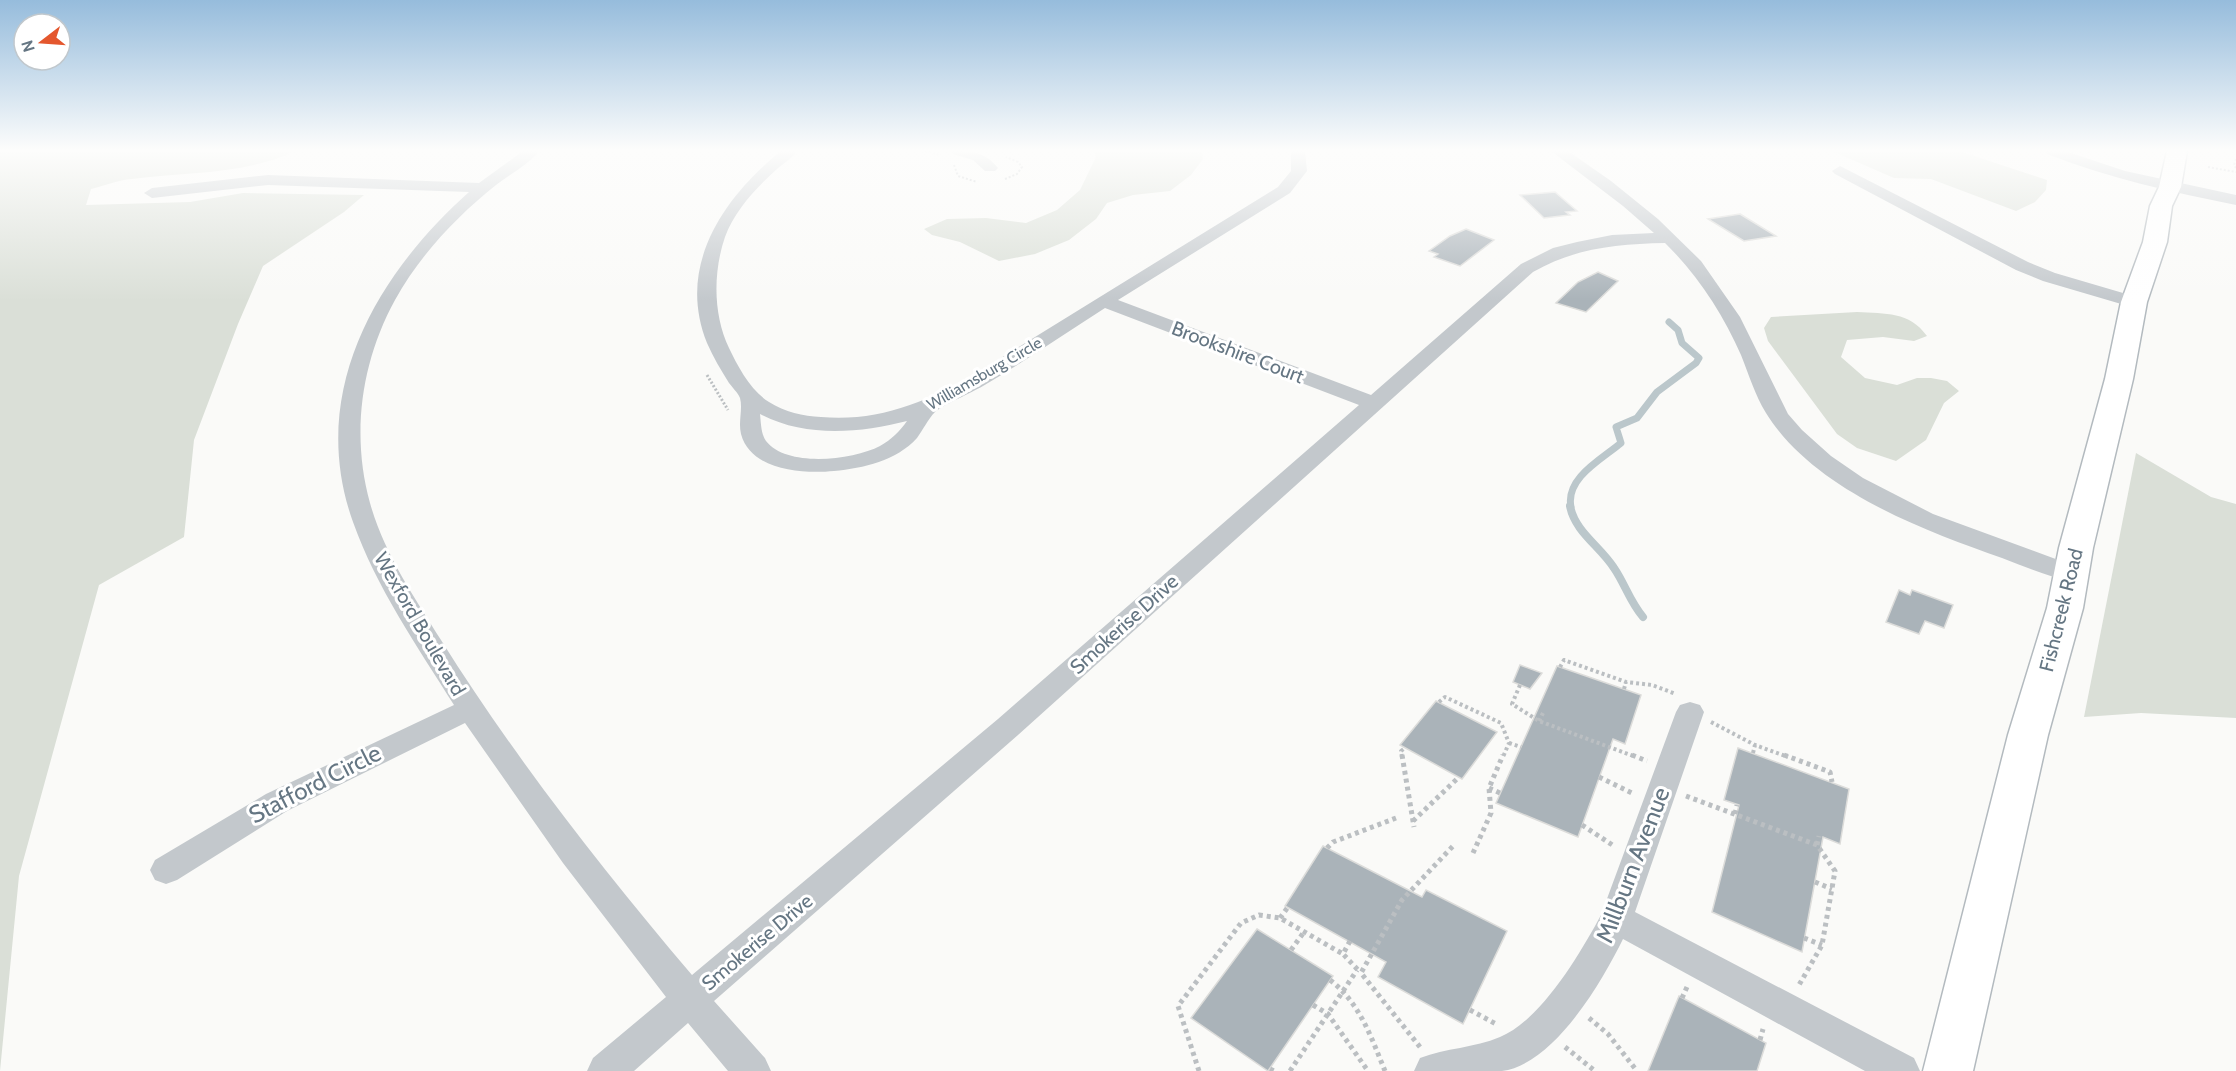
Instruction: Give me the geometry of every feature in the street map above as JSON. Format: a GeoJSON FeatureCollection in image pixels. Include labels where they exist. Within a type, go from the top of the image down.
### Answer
{"type":"FeatureCollection","features":[{"type":"Feature","properties":{"kind":"main road","name":"Fishcreek Road"},"geometry":{"type":"LineString","coordinates":[[1947,1071],[2028,735],[2065,608],[2071,573],[2120,379],[2134,302],[2156,242],[2164,201]]}},
{"type":"Feature","properties":{"kind":"street","name":"Wexford Boulevard"},"geometry":{"type":"LineString","coordinates":[[468,201],[432,234],[413,257],[379,310],[357,370],[351,397],[349,428],[351,463],[358,501],[369,535],[388,576],[470,709],[560,836],[688,1000],[752,1071]]}},
{"type":"Feature","properties":{"kind":"street","name":"Williamsburg Circle"},"geometry":{"type":"LineString","coordinates":[[738,201],[718,233],[708,265],[706,293],[712,333],[725,361],[750,396],[762,407],[782,416],[831,424],[882,421],[927,408],[990,373],[1266,201]]}},
{"type":"Feature","properties":{"kind":"street"},"geometry":{"type":"LineString","coordinates":[[1626,201],[1667,238],[1703,276],[1727,310],[1751,357],[1761,386],[1778,416],[1794,435],[1822,459],[1870,491],[1936,524],[2071,573]]}},
{"type":"Feature","properties":{"kind":"street"},"geometry":{"type":"LineString","coordinates":[[1897,201],[2022,266],[2049,277],[2134,302]]}},
{"type":"Feature","properties":{"kind":"street","name":"Smokerise Drive"},"geometry":{"type":"LineString","coordinates":[[606,1071],[1008,727],[1496,293],[1539,260],[1556,253],[1587,244],[1667,238]]}},
{"type":"Feature","properties":{"kind":"street","name":"Brookshire Court"},"geometry":{"type":"LineString","coordinates":[[1103,301],[1374,403]]}},
{"type":"Feature","properties":{"kind":"street"},"geometry":{"type":"LineString","coordinates":[[750,396],[750,425],[755,443],[767,454],[787,462],[819,466],[856,461],[883,453],[915,427],[927,408]]}},
{"type":"Feature","properties":{"kind":"street","name":"Millburn Avenue"},"geometry":{"type":"LineString","coordinates":[[1436,1070],[1484,1060],[1514,1050],[1542,1028],[1568,1000],[1597,956],[1616,919],[1663,788],[1686,704]]}},
{"type":"Feature","properties":{"kind":"street","name":"Stafford Circle"},"geometry":{"type":"LineString","coordinates":[[166,870],[212,837],[257,811],[470,709]]}},
{"type":"Feature","properties":{"kind":"street"},"geometry":{"type":"LineString","coordinates":[[1616,919],[1900,1071]]}},
{"type":"Feature","properties":{"kind":"path"},"geometry":{"type":"LineString","coordinates":[[704,370],[728,409],[728,418]]}},
{"type":"Feature","properties":{"kind":"path"},"geometry":{"type":"LineString","coordinates":[[1560,667],[1564,660],[1626,682],[1652,685],[1755,745],[1830,772],[1832,782]]}},
{"type":"Feature","properties":{"kind":"path"},"geometry":{"type":"LineString","coordinates":[[1624,689],[1626,682]]}},
{"type":"Feature","properties":{"kind":"path"},"geometry":{"type":"LineString","coordinates":[[1520,685],[1512,704],[1663,788],[1817,845],[1835,871],[1822,945],[1784,1009]]}},
{"type":"Feature","properties":{"kind":"path"},"geometry":{"type":"LineString","coordinates":[[1439,702],[1446,697],[1500,723],[1509,743],[1521,747]]}},
{"type":"Feature","properties":{"kind":"path"},"geometry":{"type":"LineString","coordinates":[[1539,721],[1543,713]]}},
{"type":"Feature","properties":{"kind":"path"},"geometry":{"type":"LineString","coordinates":[[1473,853],[1491,813],[1489,788],[1509,743]]}},
{"type":"Feature","properties":{"kind":"path"},"geometry":{"type":"LineString","coordinates":[[1754,753],[1755,745]]}},
{"type":"Feature","properties":{"kind":"path"},"geometry":{"type":"LineString","coordinates":[[1405,748],[1401,751],[1414,824],[1459,777]]}},
{"type":"Feature","properties":{"kind":"path"},"geometry":{"type":"LineString","coordinates":[[1599,777],[1663,788]]}},
{"type":"Feature","properties":{"kind":"path"},"geometry":{"type":"LineString","coordinates":[[1489,788],[1500,793]]}},
{"type":"Feature","properties":{"kind":"path"},"geometry":{"type":"LineString","coordinates":[[1735,814],[1737,805]]}},
{"type":"Feature","properties":{"kind":"path"},"geometry":{"type":"LineString","coordinates":[[1327,848],[1333,842],[1396,818]]}},
{"type":"Feature","properties":{"kind":"path"},"geometry":{"type":"LineString","coordinates":[[1582,825],[1637,860]]}},
{"type":"Feature","properties":{"kind":"path"},"geometry":{"type":"LineString","coordinates":[[1817,845],[1819,836]]}},
{"type":"Feature","properties":{"kind":"path"},"geometry":{"type":"LineString","coordinates":[[1290,1071],[1344,989],[1359,971],[1402,900],[1454,845]]}},
{"type":"Feature","properties":{"kind":"path"},"geometry":{"type":"LineString","coordinates":[[1815,882],[1832,889]]}},
{"type":"Feature","properties":{"kind":"path"},"geometry":{"type":"LineString","coordinates":[[1280,918],[1288,907]]}},
{"type":"Feature","properties":{"kind":"path"},"geometry":{"type":"LineString","coordinates":[[1199,1071],[1178,1006],[1241,923],[1259,915],[1280,918],[1343,954],[1359,971],[1436,1070]]}},
{"type":"Feature","properties":{"kind":"path"},"geometry":{"type":"LineString","coordinates":[[1291,950],[1304,932]]}},
{"type":"Feature","properties":{"kind":"path"},"geometry":{"type":"LineString","coordinates":[[1804,938],[1822,945]]}},
{"type":"Feature","properties":{"kind":"path"},"geometry":{"type":"LineString","coordinates":[[1343,954],[1350,941]]}},
{"type":"Feature","properties":{"kind":"path"},"geometry":{"type":"LineString","coordinates":[[1330,980],[1344,989],[1371,1036],[1385,1071]]}},
{"type":"Feature","properties":{"kind":"path"},"geometry":{"type":"LineString","coordinates":[[1568,1000],[1608,1034],[1637,1071]]}},
{"type":"Feature","properties":{"kind":"path"},"geometry":{"type":"LineString","coordinates":[[1313,1005],[1328,1014],[1368,1071]]}},
{"type":"Feature","properties":{"kind":"path"},"geometry":{"type":"LineString","coordinates":[[1542,1028],[1595,1071]]}},
{"type":"Feature","properties":{"kind":"shaded area"},"geometry":{"type":"Polygon","coordinates":[[[0,201],[87,201],[86,205],[196,201],[357,201],[263,266],[238,324],[194,440],[184,537],[99,585],[19,876],[0,1071],[0,201]]]}},
{"type":"Feature","properties":{"kind":"shaded area"},"geometry":{"type":"Polygon","coordinates":[[[1067,201],[1114,201],[1107,203],[1096,219],[1069,240],[1035,254],[999,261],[960,242],[932,235],[924,229],[947,219],[986,218],[1026,223],[1057,210],[1067,201]]]}},
{"type":"Feature","properties":{"kind":"shaded area"},"geometry":{"type":"Polygon","coordinates":[[[1989,201],[2036,201],[2016,211],[1989,201]]]}},
{"type":"Feature","properties":{"kind":"shaded area"},"geometry":{"type":"Polygon","coordinates":[[[1857,312],[1896,315],[1905,318],[1913,322],[1927,336],[1914,341],[1883,337],[1847,340],[1841,357],[1865,378],[1897,385],[1917,378],[1931,378],[1947,381],[1959,391],[1944,403],[1926,440],[1896,461],[1857,448],[1837,434],[1768,341],[1764,328],[1771,317],[1857,312]]]}},
{"type":"Feature","properties":{"kind":"shaded area"},"geometry":{"type":"Polygon","coordinates":[[[2136,453],[2211,497],[2236,504],[2236,718],[2141,713],[2084,717],[2136,453]]]}},
{"type":"Feature","properties":{"kind":"building"},"geometry":{"type":"Polygon","coordinates":[[[1526,201],[1565,201],[1577,211],[1566,212],[1570,215],[1544,218],[1526,201]]]}},
{"type":"Feature","properties":{"kind":"building"},"geometry":{"type":"Polygon","coordinates":[[[1740,214],[1776,236],[1744,241],[1708,219],[1740,214]]]}},
{"type":"Feature","properties":{"kind":"building"},"geometry":{"type":"Polygon","coordinates":[[[1466,229],[1494,240],[1460,266],[1434,257],[1438,254],[1429,251],[1450,236],[1466,229]]]}},
{"type":"Feature","properties":{"kind":"building"},"geometry":{"type":"Polygon","coordinates":[[[1598,272],[1618,281],[1586,312],[1556,303],[1578,282],[1598,272]]]}},
{"type":"Feature","properties":{"kind":"building"},"geometry":{"type":"Polygon","coordinates":[[[1899,590],[1910,595],[1912,590],[1953,605],[1944,628],[1925,621],[1919,634],[1886,622],[1899,590]]]}},
{"type":"Feature","properties":{"kind":"building"},"geometry":{"type":"Polygon","coordinates":[[[1520,665],[1542,673],[1530,689],[1513,682],[1520,665]]]}},
{"type":"Feature","properties":{"kind":"building"},"geometry":{"type":"Polygon","coordinates":[[[1557,666],[1641,695],[1625,744],[1613,739],[1578,837],[1496,803],[1557,666]]]}},
{"type":"Feature","properties":{"kind":"building"},"geometry":{"type":"Polygon","coordinates":[[[1436,701],[1497,732],[1462,779],[1400,745],[1436,701]]]}},
{"type":"Feature","properties":{"kind":"building"},"geometry":{"type":"Polygon","coordinates":[[[1738,748],[1849,789],[1840,844],[1823,837],[1802,952],[1712,912],[1739,805],[1724,800],[1738,748]]]}},
{"type":"Feature","properties":{"kind":"building"},"geometry":{"type":"Polygon","coordinates":[[[1323,846],[1422,897],[1426,890],[1507,931],[1463,1024],[1378,977],[1386,962],[1285,906],[1323,846]]]}},
{"type":"Feature","properties":{"kind":"building"},"geometry":{"type":"Polygon","coordinates":[[[1257,929],[1333,976],[1268,1071],[1191,1018],[1257,929]]]}},
{"type":"Feature","properties":{"kind":"building"},"geometry":{"type":"Polygon","coordinates":[[[1679,996],[1766,1043],[1757,1071],[1648,1071],[1679,996]]]}},
{"type":"Feature","properties":{"kind":"waterway"},"geometry":{"type":"LineString","coordinates":[[1571,507],[1571,497],[1579,478],[1621,443],[1616,427],[1637,418],[1657,392],[1696,363],[1699,358],[1682,343],[1678,330],[1669,322]]}},
{"type":"Feature","properties":{"kind":"waterway"},"geometry":{"type":"LineString","coordinates":[[1570,506],[1577,524],[1614,568],[1643,617]]}}]}
